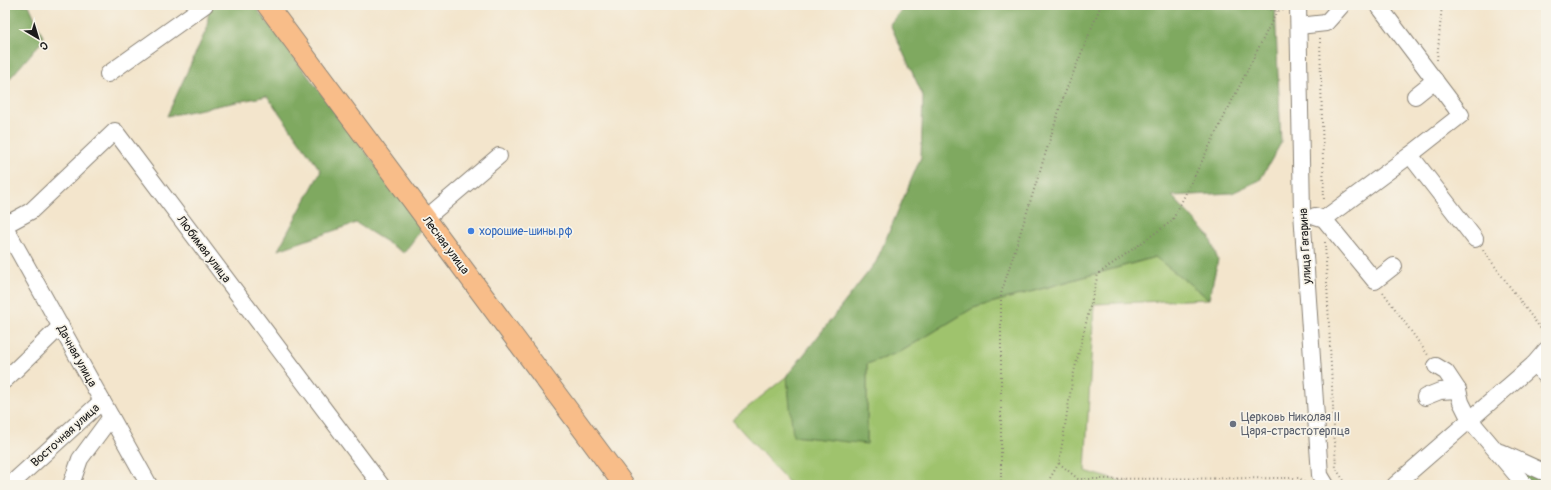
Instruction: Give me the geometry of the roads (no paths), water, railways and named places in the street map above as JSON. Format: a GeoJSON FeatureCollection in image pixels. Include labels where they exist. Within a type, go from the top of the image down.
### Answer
{"type":"FeatureCollection","features":[{"type":"Feature","properties":{"kind":"main road","name":"Лесная улица"},"geometry":{"type":"LineString","coordinates":[[267,5],[624,485]]}},
{"type":"Feature","properties":{"kind":"street"},"geometry":{"type":"LineString","coordinates":[[108,74],[205,5]]}},
{"type":"Feature","properties":{"kind":"street"},"geometry":{"type":"LineString","coordinates":[[1299,13],[1320,24],[1326,23],[1342,5]]}},
{"type":"Feature","properties":{"kind":"street"},"geometry":{"type":"LineString","coordinates":[[1324,219],[1461,115],[1378,5]]}},
{"type":"Feature","properties":{"kind":"street","name":"улица Гагарина"},"geometry":{"type":"LineString","coordinates":[[1299,13],[1302,212],[1321,483]]}},
{"type":"Feature","properties":{"kind":"street"},"geometry":{"type":"LineString","coordinates":[[1414,96],[1435,80]]}},
{"type":"Feature","properties":{"kind":"street","name":"Любимая улица"},"geometry":{"type":"LineString","coordinates":[[5,226],[31,211],[115,131],[381,485]]}},
{"type":"Feature","properties":{"kind":"street"},"geometry":{"type":"LineString","coordinates":[[1410,155],[1475,239]]}},
{"type":"Feature","properties":{"kind":"street"},"geometry":{"type":"LineString","coordinates":[[426,218],[499,156]]}},
{"type":"Feature","properties":{"kind":"street"},"geometry":{"type":"LineString","coordinates":[[1302,212],[1324,219],[1375,281],[1394,266]]}},
{"type":"Feature","properties":{"kind":"street","name":"Дачная улица"},"geometry":{"type":"LineString","coordinates":[[5,226],[150,485]]}},
{"type":"Feature","properties":{"kind":"street"},"geometry":{"type":"LineString","coordinates":[[5,380],[61,326]]}},
{"type":"Feature","properties":{"kind":"street"},"geometry":{"type":"LineString","coordinates":[[1395,485],[1534,364],[1546,350]]}},
{"type":"Feature","properties":{"kind":"street"},"geometry":{"type":"LineString","coordinates":[[1534,364],[1546,376]]}},
{"type":"Feature","properties":{"kind":"street"},"geometry":{"type":"LineString","coordinates":[[1436,366],[1446,372],[1458,390],[1461,402],[1470,420],[1526,485]]}},
{"type":"Feature","properties":{"kind":"street"},"geometry":{"type":"LineString","coordinates":[[1425,397],[1440,390],[1458,390]]}},
{"type":"Feature","properties":{"kind":"street","name":"Восточная улица"},"geometry":{"type":"LineString","coordinates":[[10,485],[102,401]]}},
{"type":"Feature","properties":{"kind":"street"},"geometry":{"type":"LineString","coordinates":[[71,485],[80,459],[111,417]]}},
{"type":"Feature","properties":{"kind":"street"},"geometry":{"type":"LineString","coordinates":[[1496,450],[1546,473]]}},
{"type":"Feature","properties":{"kind":"place","name":"хорошие-шины.рф"},"geometry":{"type":"Point","coordinates":[471,231]}},
{"type":"Feature","properties":{"kind":"place","name":"Церковь Николая II Царя-страстотерпца"},"geometry":{"type":"Point","coordinates":[1233,424]}}]}
